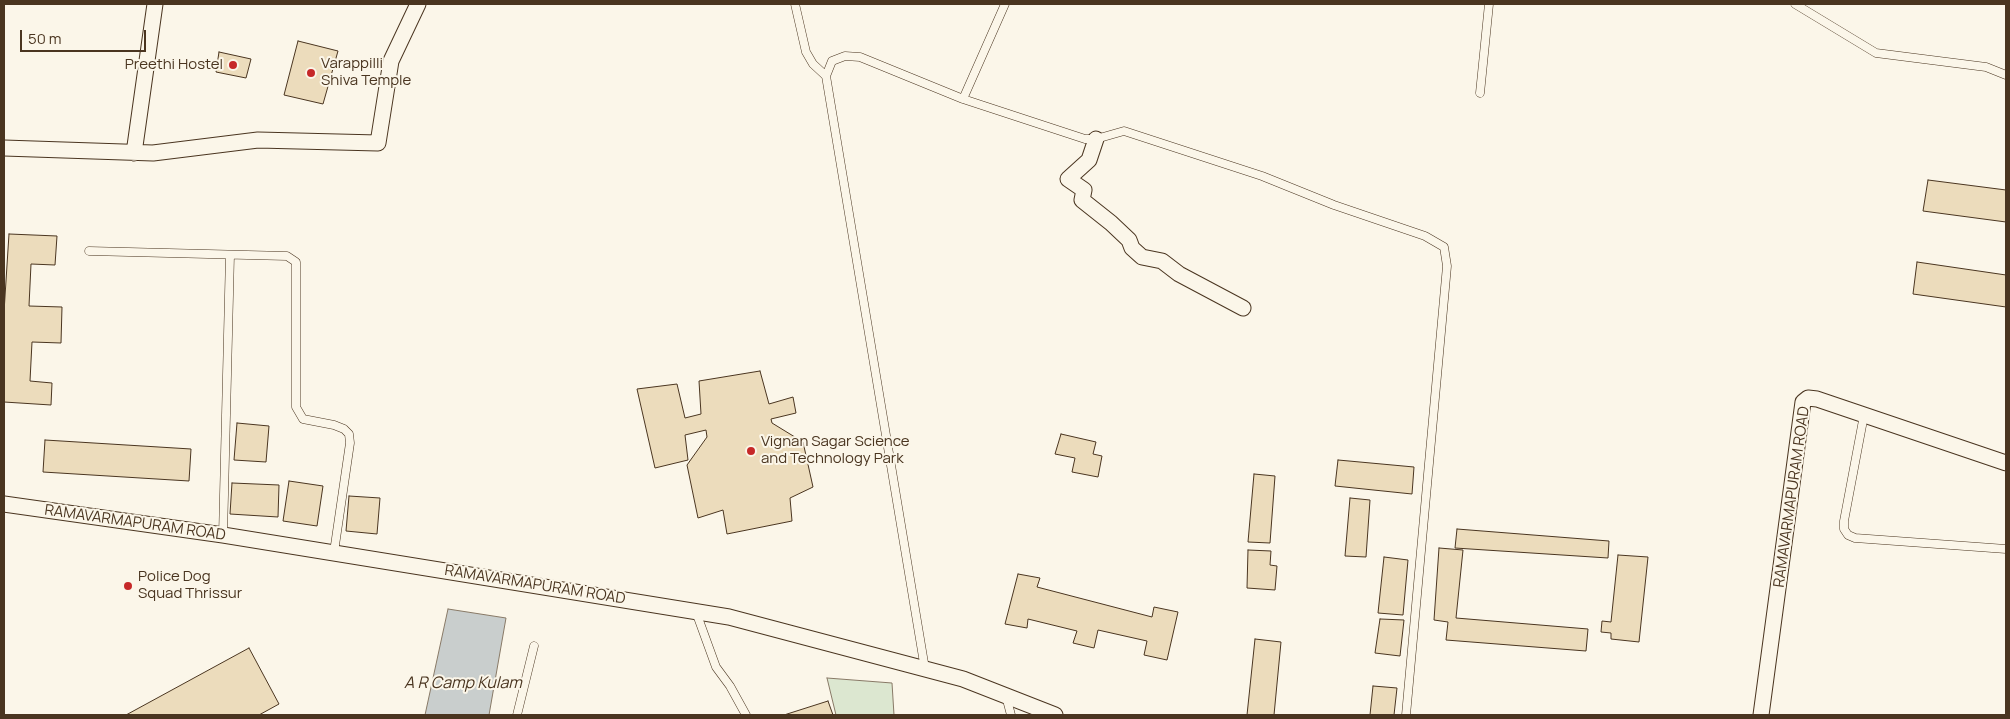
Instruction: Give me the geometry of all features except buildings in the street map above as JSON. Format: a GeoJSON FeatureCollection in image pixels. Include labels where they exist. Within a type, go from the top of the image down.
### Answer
{"type":"FeatureCollection","features":[{"type":"Feature","properties":{"kind":"street"},"geometry":{"type":"LineString","coordinates":[[134,153],[155,4]]}},
{"type":"Feature","properties":{"kind":"street"},"geometry":{"type":"LineString","coordinates":[[4,148],[153,153],[258,140],[378,143],[391,61],[418,4]]}},
{"type":"Feature","properties":{"kind":"street"},"geometry":{"type":"LineString","coordinates":[[1096,139],[1089,160],[1068,179],[1084,190],[1082,200],[1117,228],[1129,240],[1132,248],[1142,257],[1162,261],[1179,274],[1243,308]]}},
{"type":"Feature","properties":{"kind":"street","name":"RAMAVARMAPURAM ROAD"},"geometry":{"type":"LineString","coordinates":[[1761,715],[1802,406],[1808,398],[1864,415],[2006,464]]}},
{"type":"Feature","properties":{"kind":"street","name":"RAMAVARMAPURAM ROAD"},"geometry":{"type":"LineString","coordinates":[[4,504],[334,552],[729,617],[963,679],[1006,694],[1055,715]]}},
{"type":"Feature","properties":{"kind":"lane"},"geometry":{"type":"LineString","coordinates":[[795,4],[806,52],[813,64],[826,76]]}},
{"type":"Feature","properties":{"kind":"lane"},"geometry":{"type":"LineString","coordinates":[[963,98],[1005,4]]}},
{"type":"Feature","properties":{"kind":"lane"},"geometry":{"type":"LineString","coordinates":[[1480,94],[1489,4]]}},
{"type":"Feature","properties":{"kind":"lane"},"geometry":{"type":"LineString","coordinates":[[1795,4],[1876,53],[1986,67],[2006,74]]}},
{"type":"Feature","properties":{"kind":"lane"},"geometry":{"type":"LineString","coordinates":[[925,669],[826,76],[832,62],[845,56],[860,57],[963,98],[1084,139],[1096,139],[1124,131],[1262,176],[1334,205],[1425,236],[1444,247],[1447,266],[1406,715]]}},
{"type":"Feature","properties":{"kind":"lane"},"geometry":{"type":"LineString","coordinates":[[89,251],[287,256],[293,258],[296,262],[296,407],[303,419],[334,425],[344,429],[349,434],[350,442],[334,552]]}},
{"type":"Feature","properties":{"kind":"lane"},"geometry":{"type":"LineString","coordinates":[[223,535],[230,255]]}},
{"type":"Feature","properties":{"kind":"lane"},"geometry":{"type":"LineString","coordinates":[[1864,415],[1844,521],[1844,529],[1848,535],[1855,538],[2006,549]]}},
{"type":"Feature","properties":{"kind":"lane"},"geometry":{"type":"LineString","coordinates":[[696,612],[716,667],[730,686],[746,715]]}},
{"type":"Feature","properties":{"kind":"lane"},"geometry":{"type":"LineString","coordinates":[[517,715],[534,646]]}},
{"type":"Feature","properties":{"kind":"lane"},"geometry":{"type":"LineString","coordinates":[[1006,694],[1011,715]]}},
{"type":"Feature","properties":{"kind":"green space"},"geometry":{"type":"Polygon","coordinates":[[[827,678],[892,683],[894,715],[836,715],[827,678]]]}},
{"type":"Feature","properties":{"kind":"water","name":"A R Camp Kulam"},"geometry":{"type":"Polygon","coordinates":[[[448,609],[506,618],[489,715],[425,715],[448,609]]]}},
{"type":"Feature","properties":{"kind":"place","name":"Preethi Hostel"},"geometry":{"type":"Point","coordinates":[233,65]}},
{"type":"Feature","properties":{"kind":"place","name":"Varappilli Shiva Temple"},"geometry":{"type":"Point","coordinates":[311,73]}},
{"type":"Feature","properties":{"kind":"place","name":"Vignan Sagar Science and Technology Park"},"geometry":{"type":"Point","coordinates":[751,451]}},
{"type":"Feature","properties":{"kind":"place","name":"Police Dog Squad Thrissur"},"geometry":{"type":"Point","coordinates":[128,586]}}]}
